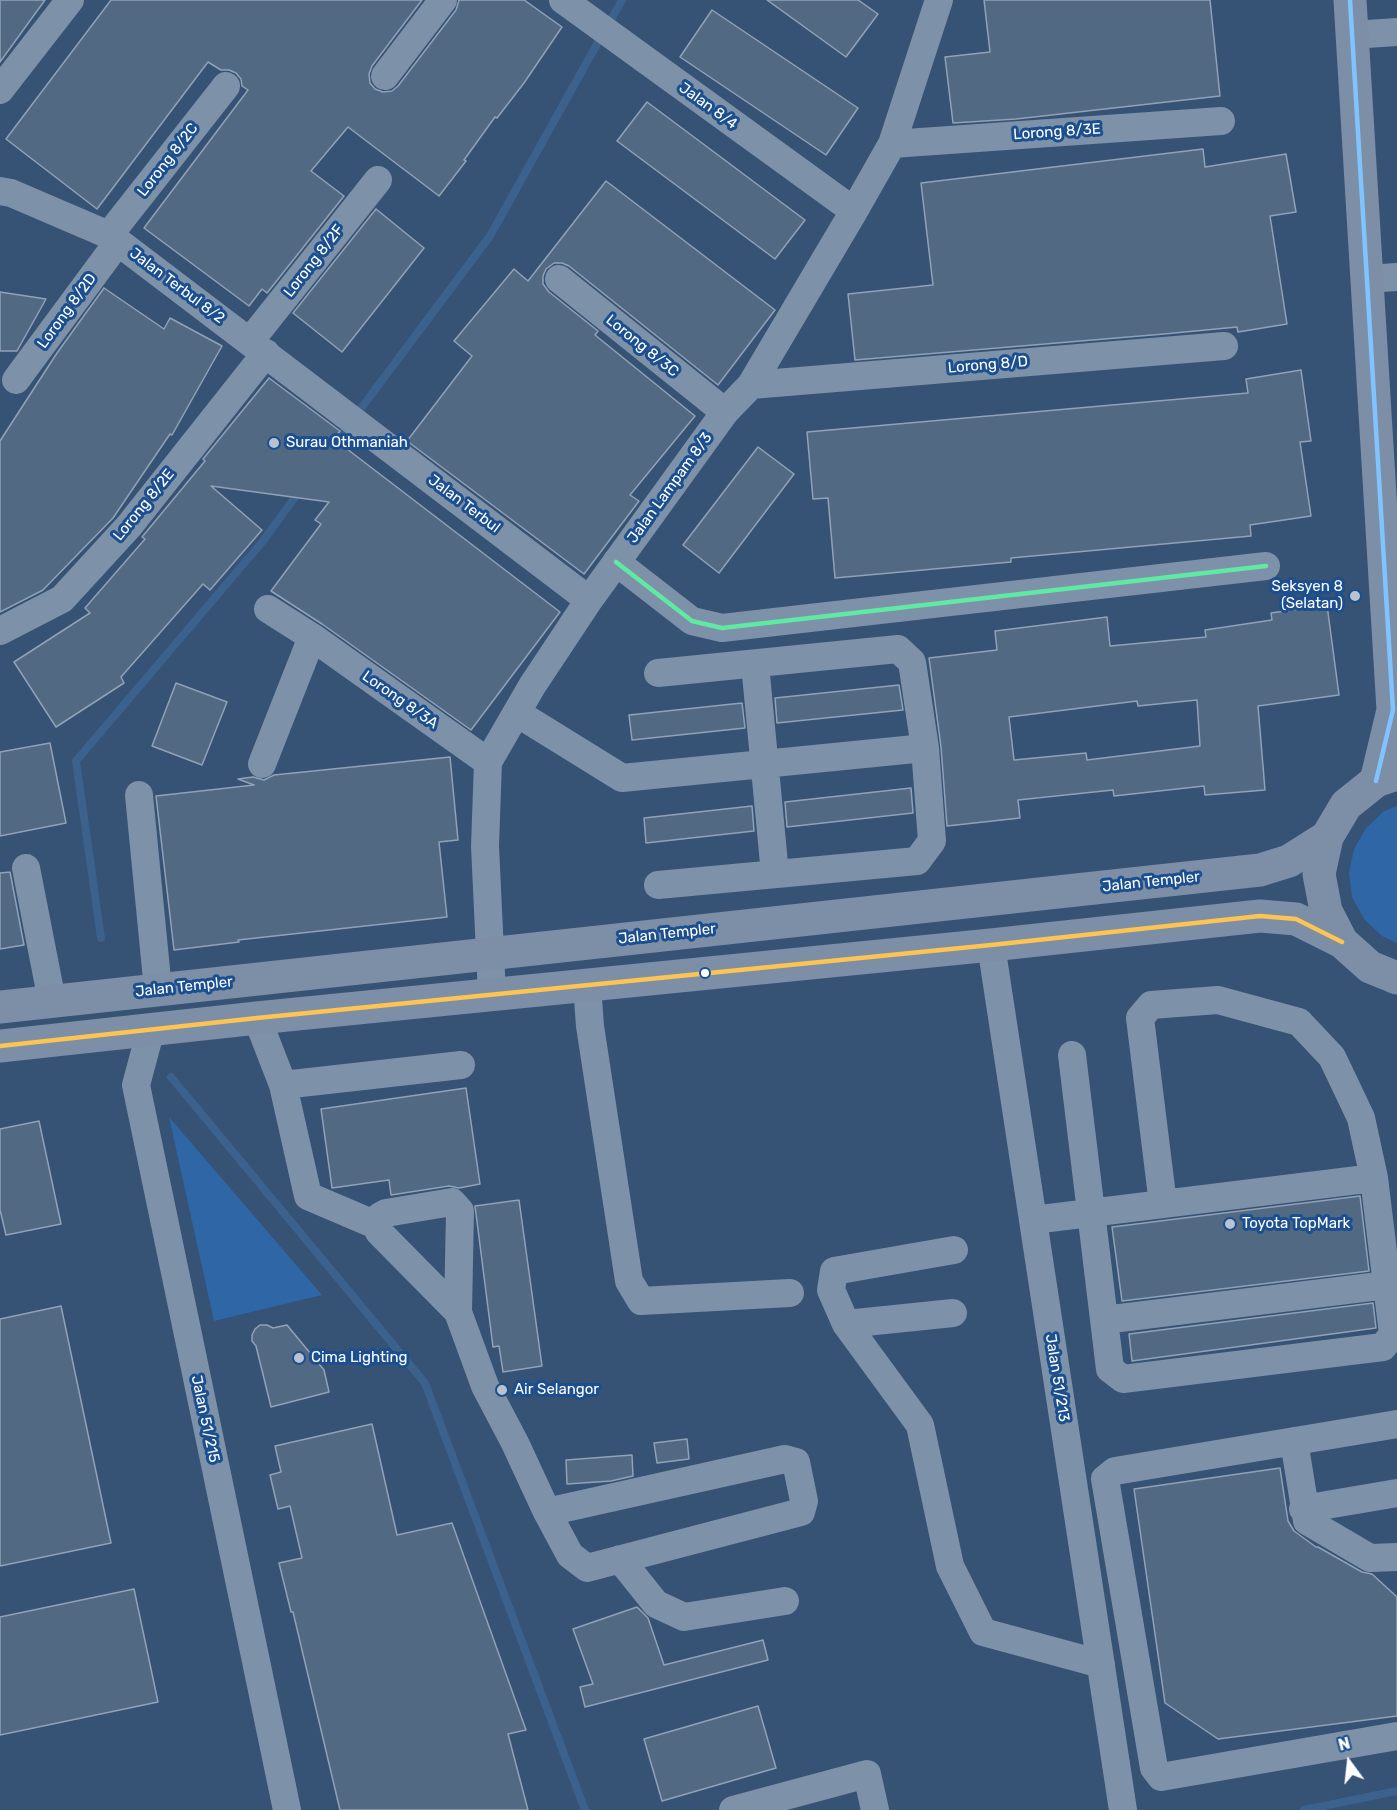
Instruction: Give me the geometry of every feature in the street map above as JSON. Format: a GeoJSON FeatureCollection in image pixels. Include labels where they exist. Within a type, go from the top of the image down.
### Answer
{"type":"FeatureCollection","features":[{"type":"Feature","properties":{"kind":"main road"},"geometry":{"type":"LineString","coordinates":[[1342,942],[1326,911],[1319,874],[1327,837],[1346,805],[1386,777],[1393,710],[1382,278],[1352,35],[1350,0]]}},
{"type":"Feature","properties":{"kind":"main road","name":"Jalan Templer"},"geometry":{"type":"LineString","coordinates":[[0,1007],[1260,870],[1289,861],[1327,837]]}},
{"type":"Feature","properties":{"kind":"main road"},"geometry":{"type":"LineString","coordinates":[[0,1046],[1260,916],[1296,919],[1342,942],[1370,967],[1397,978]]}},
{"type":"Feature","properties":{"kind":"street"},"geometry":{"type":"LineString","coordinates":[[0,90],[70,0]]}},
{"type":"Feature","properties":{"kind":"street"},"geometry":{"type":"LineString","coordinates":[[385,76],[443,0]]}},
{"type":"Feature","properties":{"kind":"street","name":"Jalan 8/4"},"geometry":{"type":"LineString","coordinates":[[562,0],[854,211]]}},
{"type":"Feature","properties":{"kind":"street","name":"Jalan Lampam 8/3"},"geometry":{"type":"LineString","coordinates":[[492,995],[484,846],[488,762],[589,600],[725,412],[751,385],[854,211],[892,144],[939,0]]}},
{"type":"Feature","properties":{"kind":"street"},"geometry":{"type":"LineString","coordinates":[[1352,35],[1397,32]]}},
{"type":"Feature","properties":{"kind":"street","name":"Lorong 8/2C"},"geometry":{"type":"LineString","coordinates":[[114,238],[226,86]]}},
{"type":"Feature","properties":{"kind":"street","name":"Lorong 8/3E"},"geometry":{"type":"LineString","coordinates":[[892,144],[1221,121]]}},
{"type":"Feature","properties":{"kind":"street","name":"Lorong 8/2F"},"geometry":{"type":"LineString","coordinates":[[258,347],[378,180]]}},
{"type":"Feature","properties":{"kind":"street","name":"Jalan Terbul 8/2"},"geometry":{"type":"LineString","coordinates":[[0,191],[11,193],[114,238],[338,408]]}},
{"type":"Feature","properties":{"kind":"street","name":"Lorong 8/2D"},"geometry":{"type":"LineString","coordinates":[[16,380],[114,238]]}},
{"type":"Feature","properties":{"kind":"street","name":"Lorong 8/3C"},"geometry":{"type":"LineString","coordinates":[[559,279],[725,412]]}},
{"type":"Feature","properties":{"kind":"street","name":"Lorong 8/D"},"geometry":{"type":"LineString","coordinates":[[751,385],[1224,346]]}},
{"type":"Feature","properties":{"kind":"street","name":"Lorong 8/2E"},"geometry":{"type":"LineString","coordinates":[[0,631],[62,599],[129,526],[258,347]]}},
{"type":"Feature","properties":{"kind":"street","name":"Jalan Terbul"},"geometry":{"type":"LineString","coordinates":[[338,408],[589,600]]}},
{"type":"Feature","properties":{"kind":"street"},"geometry":{"type":"LineString","coordinates":[[616,562],[692,621],[722,628],[1266,566]]}},
{"type":"Feature","properties":{"kind":"street","name":"Lorong 8/3A"},"geometry":{"type":"LineString","coordinates":[[268,609],[312,637],[488,762]]}},
{"type":"Feature","properties":{"kind":"street"},"geometry":{"type":"LineString","coordinates":[[262,764],[312,637]]}},
{"type":"Feature","properties":{"kind":"street"},"geometry":{"type":"LineString","coordinates":[[658,674],[898,650],[912,662],[924,748],[932,841],[917,861],[658,885]]}},
{"type":"Feature","properties":{"kind":"street"},"geometry":{"type":"LineString","coordinates":[[755,664],[775,874]]}},
{"type":"Feature","properties":{"kind":"street"},"geometry":{"type":"LineString","coordinates":[[517,713],[622,778],[924,748]]}},
{"type":"Feature","properties":{"kind":"street"},"geometry":{"type":"LineString","coordinates":[[139,795],[158,990]]}},
{"type":"Feature","properties":{"kind":"street"},"geometry":{"type":"LineString","coordinates":[[26,868],[52,1001]]}},
{"type":"Feature","properties":{"kind":"street","name":"Jalan 51/213"},"geometry":{"type":"LineString","coordinates":[[991,945],[1123,1810]]}},
{"type":"Feature","properties":{"kind":"street"},"geometry":{"type":"LineString","coordinates":[[586,985],[590,1026],[629,1281],[641,1301],[790,1293]]}},
{"type":"Feature","properties":{"kind":"street"},"geometry":{"type":"LineString","coordinates":[[1071,1055],[1110,1369],[1123,1379],[1371,1349],[1383,1347],[1393,1334],[1374,1178],[1361,1118],[1332,1057],[1299,1022],[1218,1000],[1151,1005],[1140,1018],[1162,1204]]}},
{"type":"Feature","properties":{"kind":"street"},"geometry":{"type":"LineString","coordinates":[[257,1018],[283,1085],[308,1196],[376,1225],[379,1232],[458,1312]]}},
{"type":"Feature","properties":{"kind":"street","name":"Jalan 51/215"},"geometry":{"type":"LineString","coordinates":[[151,1029],[136,1085],[287,1810]]}},
{"type":"Feature","properties":{"kind":"street"},"geometry":{"type":"LineString","coordinates":[[283,1085],[461,1065]]}},
{"type":"Feature","properties":{"kind":"street"},"geometry":{"type":"LineString","coordinates":[[1033,1220],[1374,1178]]}},
{"type":"Feature","properties":{"kind":"street"},"geometry":{"type":"LineString","coordinates":[[376,1225],[379,1217],[386,1213],[452,1202],[460,1211],[458,1312],[485,1386],[547,1512],[570,1555],[587,1568],[801,1512],[804,1501],[796,1462],[785,1459],[547,1512]]}},
{"type":"Feature","properties":{"kind":"street"},"geometry":{"type":"LineString","coordinates":[[954,1250],[834,1272],[831,1290],[846,1324],[920,1425],[950,1566],[983,1632],[1101,1664]]}},
{"type":"Feature","properties":{"kind":"street"},"geometry":{"type":"LineString","coordinates":[[1104,1320],[1387,1285]]}},
{"type":"Feature","properties":{"kind":"street"},"geometry":{"type":"LineString","coordinates":[[846,1324],[953,1313]]}},
{"type":"Feature","properties":{"kind":"street"},"geometry":{"type":"LineString","coordinates":[[1397,1424],[1115,1471],[1106,1479],[1154,1768],[1161,1777],[1397,1736]]}},
{"type":"Feature","properties":{"kind":"street"},"geometry":{"type":"LineString","coordinates":[[1294,1441],[1306,1521],[1370,1558],[1397,1557]]}},
{"type":"Feature","properties":{"kind":"street"},"geometry":{"type":"LineString","coordinates":[[1303,1509],[1397,1492]]}},
{"type":"Feature","properties":{"kind":"street"},"geometry":{"type":"LineString","coordinates":[[620,1559],[656,1604],[684,1617],[785,1601]]}},
{"type":"Feature","properties":{"kind":"street"},"geometry":{"type":"LineString","coordinates":[[733,1810],[867,1774],[875,1810]]}},
{"type":"Feature","properties":{"kind":"shaded area"},"geometry":{"type":"Polygon","coordinates":[[[1397,806],[1397,943],[1382,936],[1364,919],[1352,897],[1349,873],[1354,849],[1366,828],[1384,811],[1397,806]]]}},
{"type":"Feature","properties":{"kind":"shaded area"},"geometry":{"type":"Polygon","coordinates":[[[169,1117],[322,1295],[214,1321],[169,1117]]]}},
{"type":"Feature","properties":{"kind":"building"},"geometry":{"type":"Polygon","coordinates":[[[0,0],[45,0],[0,62],[0,0]]]}},
{"type":"Feature","properties":{"kind":"building"},"geometry":{"type":"Polygon","coordinates":[[[111,0],[422,0],[372,66],[369,74],[370,83],[375,89],[383,92],[392,91],[398,86],[456,10],[459,0],[524,0],[562,27],[524,83],[497,118],[495,117],[439,196],[348,127],[311,171],[344,196],[267,293],[262,289],[249,306],[144,228],[248,90],[242,86],[241,79],[236,73],[221,70],[208,62],[97,209],[6,139],[111,0]]]}},
{"type":"Feature","properties":{"kind":"building"},"geometry":{"type":"Polygon","coordinates":[[[767,0],[858,0],[878,14],[846,57],[767,0]]]}},
{"type":"Feature","properties":{"kind":"building"},"geometry":{"type":"Polygon","coordinates":[[[984,0],[1210,0],[1220,96],[1016,119],[953,123],[945,57],[990,52],[984,0]]]}},
{"type":"Feature","properties":{"kind":"building"},"geometry":{"type":"Polygon","coordinates":[[[712,10],[858,108],[826,155],[680,57],[712,10]]]}},
{"type":"Feature","properties":{"kind":"building"},"geometry":{"type":"Polygon","coordinates":[[[647,102],[805,220],[775,259],[617,141],[647,102]]]}},
{"type":"Feature","properties":{"kind":"building"},"geometry":{"type":"Polygon","coordinates":[[[1203,149],[1205,167],[1286,154],[1296,212],[1270,216],[1287,324],[1238,332],[1237,327],[855,360],[848,294],[933,285],[921,183],[1203,149]]]}},
{"type":"Feature","properties":{"kind":"building"},"geometry":{"type":"Polygon","coordinates":[[[606,181],[775,310],[718,385],[569,266],[554,263],[546,269],[543,284],[549,292],[598,331],[595,335],[695,416],[630,495],[639,501],[584,574],[407,441],[472,356],[454,341],[514,269],[528,281],[606,181]]]}},
{"type":"Feature","properties":{"kind":"building"},"geometry":{"type":"Polygon","coordinates":[[[376,209],[424,248],[342,352],[293,313],[376,209]]]}},
{"type":"Feature","properties":{"kind":"building"},"geometry":{"type":"Polygon","coordinates":[[[104,288],[164,329],[170,318],[222,346],[172,435],[170,434],[113,518],[43,590],[0,612],[0,441],[57,353],[104,288]]]}},
{"type":"Feature","properties":{"kind":"building"},"geometry":{"type":"Polygon","coordinates":[[[0,292],[46,299],[17,351],[0,351],[0,292]]]}},
{"type":"Feature","properties":{"kind":"building"},"geometry":{"type":"Polygon","coordinates":[[[1301,370],[1311,441],[1300,442],[1311,516],[1250,525],[1251,536],[1011,558],[1011,562],[835,578],[828,498],[813,499],[807,432],[1248,393],[1246,379],[1301,370]]]}},
{"type":"Feature","properties":{"kind":"building"},"geometry":{"type":"Polygon","coordinates":[[[269,378],[340,431],[334,439],[560,612],[471,730],[322,624],[271,591],[321,524],[315,520],[329,502],[211,486],[262,530],[210,590],[203,584],[121,677],[124,683],[56,727],[14,662],[90,613],[85,608],[145,539],[142,537],[269,378]]]}},
{"type":"Feature","properties":{"kind":"building"},"geometry":{"type":"Polygon","coordinates":[[[758,447],[794,474],[719,573],[683,545],[758,447]]]}},
{"type":"Feature","properties":{"kind":"building"},"geometry":{"type":"Polygon","coordinates":[[[1327,605],[1339,695],[1258,706],[1265,790],[1205,795],[1204,786],[1114,796],[1113,790],[1018,800],[1020,818],[947,826],[941,747],[929,658],[997,650],[995,631],[1107,617],[1110,646],[1206,637],[1205,630],[1272,620],[1271,613],[1327,605]],[[1197,700],[1138,706],[1137,701],[1009,717],[1014,760],[1086,753],[1087,760],[1200,746],[1197,700]]]}},
{"type":"Feature","properties":{"kind":"building"},"geometry":{"type":"Polygon","coordinates":[[[176,683],[227,702],[202,765],[152,746],[176,683]]]}},
{"type":"Feature","properties":{"kind":"building"},"geometry":{"type":"Polygon","coordinates":[[[899,685],[903,710],[777,723],[775,698],[899,685]]]}},
{"type":"Feature","properties":{"kind":"building"},"geometry":{"type":"Polygon","coordinates":[[[742,703],[745,728],[632,740],[629,715],[742,703]]]}},
{"type":"Feature","properties":{"kind":"building"},"geometry":{"type":"Polygon","coordinates":[[[50,743],[66,823],[0,836],[0,752],[50,743]]]}},
{"type":"Feature","properties":{"kind":"building"},"geometry":{"type":"Polygon","coordinates":[[[450,757],[458,840],[439,842],[447,917],[238,940],[239,942],[174,950],[156,796],[254,785],[238,779],[253,777],[264,780],[274,775],[450,757]]]}},
{"type":"Feature","properties":{"kind":"building"},"geometry":{"type":"Polygon","coordinates":[[[911,788],[913,813],[787,827],[785,802],[911,788]]]}},
{"type":"Feature","properties":{"kind":"building"},"geometry":{"type":"Polygon","coordinates":[[[752,806],[754,831],[646,843],[644,818],[752,806]]]}},
{"type":"Feature","properties":{"kind":"building"},"geometry":{"type":"Polygon","coordinates":[[[10,872],[24,945],[0,949],[0,873],[10,872]]]}},
{"type":"Feature","properties":{"kind":"building"},"geometry":{"type":"Polygon","coordinates":[[[466,1088],[480,1184],[459,1188],[449,1186],[391,1195],[389,1180],[332,1188],[321,1109],[466,1088]]]}},
{"type":"Feature","properties":{"kind":"building"},"geometry":{"type":"Polygon","coordinates":[[[39,1121],[61,1224],[6,1235],[0,1210],[0,1129],[39,1121]]]}},
{"type":"Feature","properties":{"kind":"building"},"geometry":{"type":"Polygon","coordinates":[[[1360,1196],[1369,1271],[1122,1301],[1112,1227],[1360,1196]]]}},
{"type":"Feature","properties":{"kind":"building"},"geometry":{"type":"Polygon","coordinates":[[[519,1200],[542,1366],[503,1372],[499,1346],[493,1347],[475,1206],[519,1200]]]}},
{"type":"Feature","properties":{"kind":"building"},"geometry":{"type":"Polygon","coordinates":[[[1373,1303],[1376,1328],[1132,1361],[1129,1334],[1373,1303]]]}},
{"type":"Feature","properties":{"kind":"building"},"geometry":{"type":"Polygon","coordinates":[[[61,1306],[111,1543],[0,1566],[0,1319],[61,1306]]]}},
{"type":"Feature","properties":{"kind":"building"},"geometry":{"type":"Polygon","coordinates":[[[260,1325],[273,1328],[287,1325],[324,1370],[329,1392],[271,1407],[256,1346],[252,1341],[255,1329],[260,1325]]]}},
{"type":"Feature","properties":{"kind":"building"},"geometry":{"type":"Polygon","coordinates":[[[372,1424],[397,1535],[452,1523],[526,1730],[508,1734],[528,1810],[340,1810],[293,1612],[291,1612],[279,1563],[302,1558],[290,1506],[278,1509],[270,1475],[281,1472],[275,1446],[372,1424]]]}},
{"type":"Feature","properties":{"kind":"building"},"geometry":{"type":"Polygon","coordinates":[[[687,1439],[689,1459],[657,1463],[654,1443],[687,1439]]]}},
{"type":"Feature","properties":{"kind":"building"},"geometry":{"type":"Polygon","coordinates":[[[632,1455],[633,1476],[611,1481],[567,1484],[566,1460],[632,1455]]]}},
{"type":"Feature","properties":{"kind":"building"},"geometry":{"type":"Polygon","coordinates":[[[1280,1468],[1288,1521],[1294,1531],[1316,1547],[1362,1572],[1372,1574],[1397,1597],[1397,1716],[1218,1739],[1165,1703],[1134,1489],[1280,1468]]]}},
{"type":"Feature","properties":{"kind":"building"},"geometry":{"type":"Polygon","coordinates":[[[134,1589],[158,1702],[0,1735],[0,1617],[134,1589]]]}},
{"type":"Feature","properties":{"kind":"building"},"geometry":{"type":"Polygon","coordinates":[[[637,1607],[648,1618],[664,1665],[763,1640],[768,1660],[585,1707],[580,1687],[593,1684],[573,1629],[637,1607]]]}},
{"type":"Feature","properties":{"kind":"building"},"geometry":{"type":"Polygon","coordinates":[[[758,1706],[776,1768],[662,1801],[644,1739],[758,1706]]]}},
{"type":"Feature","properties":{"kind":"waterway"},"geometry":{"type":"LineString","coordinates":[[608,25],[622,0]]}},
{"type":"Feature","properties":{"kind":"waterway"},"geometry":{"type":"LineString","coordinates":[[356,415],[490,236],[602,35]]}},
{"type":"Feature","properties":{"kind":"waterway"},"geometry":{"type":"LineString","coordinates":[[331,449],[349,424]]}},
{"type":"Feature","properties":{"kind":"waterway"},"geometry":{"type":"LineString","coordinates":[[101,938],[76,761],[263,541],[301,489]]}},
{"type":"Feature","properties":{"kind":"waterway"},"geometry":{"type":"LineString","coordinates":[[171,1077],[425,1383],[585,1810]]}},
{"type":"Feature","properties":{"kind":"waterway"},"geometry":{"type":"LineString","coordinates":[[1304,1810],[1397,1791]]}},
{"type":"Feature","properties":{"kind":"transit line"},"geometry":{"type":"LineString","coordinates":[[1350,0],[1393,710],[1376,781]]}},
{"type":"Feature","properties":{"kind":"transit line"},"geometry":{"type":"LineString","coordinates":[[616,562],[692,621],[722,628],[1266,566]]}},
{"type":"Feature","properties":{"kind":"transit line"},"geometry":{"type":"LineString","coordinates":[[0,1046],[1260,916],[1296,919],[1342,942]]}},
{"type":"Feature","properties":{"kind":"place","name":"Surau Othmaniah"},"geometry":{"type":"Point","coordinates":[274,443]}},
{"type":"Feature","properties":{"kind":"place","name":"Seksyen 8 (Selatan)"},"geometry":{"type":"Point","coordinates":[1355,596]}},
{"type":"Feature","properties":{"kind":"place","name":"Toyota TopMark"},"geometry":{"type":"Point","coordinates":[1230,1224]}},
{"type":"Feature","properties":{"kind":"place","name":"Cima Lighting"},"geometry":{"type":"Point","coordinates":[299,1358]}},
{"type":"Feature","properties":{"kind":"place","name":"Air Selangor"},"geometry":{"type":"Point","coordinates":[502,1390]}}]}
